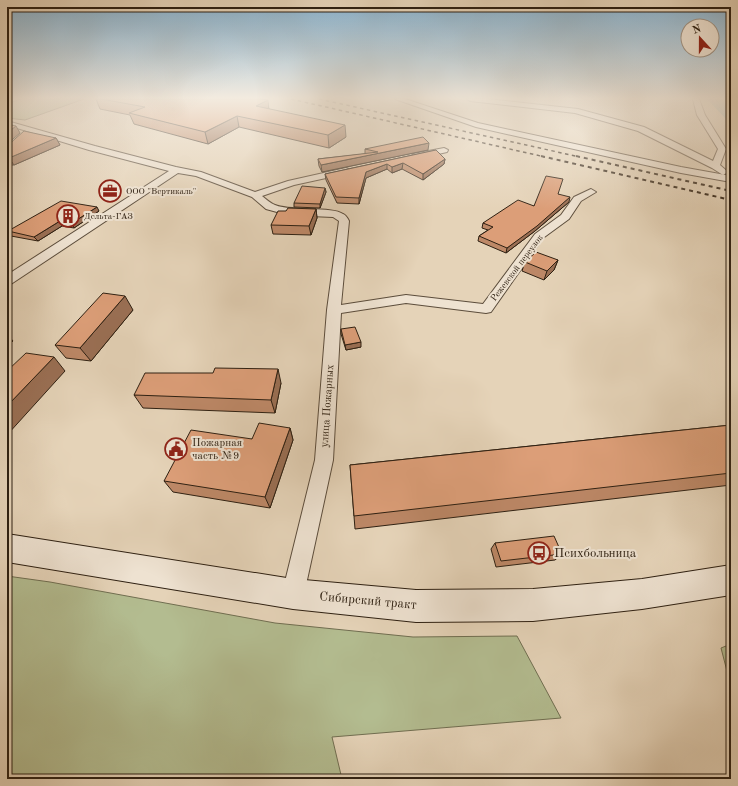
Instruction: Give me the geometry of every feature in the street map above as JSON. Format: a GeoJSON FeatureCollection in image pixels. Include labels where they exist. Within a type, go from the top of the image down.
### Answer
{"type":"FeatureCollection","features":[{"type":"Feature","properties":{"kind":"main road","name":"Сибирский тракт"},"geometry":{"type":"LineString","coordinates":[[7,548],[293,594],[416,606],[533,605],[729,584]]}},
{"type":"Feature","properties":{"kind":"street"},"geometry":{"type":"LineString","coordinates":[[53,136],[92,148],[176,170],[198,174],[255,195],[292,183],[354,169]]}},
{"type":"Feature","properties":{"kind":"street"},"geometry":{"type":"LineString","coordinates":[[525,136],[681,170],[731,179]]}},
{"type":"Feature","properties":{"kind":"street"},"geometry":{"type":"LineString","coordinates":[[654,136],[715,166],[731,179]]}},
{"type":"Feature","properties":{"kind":"street"},"geometry":{"type":"LineString","coordinates":[[714,136],[722,149],[715,166]]}},
{"type":"Feature","properties":{"kind":"street"},"geometry":{"type":"LineString","coordinates":[[407,158],[444,150]]}},
{"type":"Feature","properties":{"kind":"street"},"geometry":{"type":"LineString","coordinates":[[7,281],[176,170]]}},
{"type":"Feature","properties":{"kind":"street","name":"Режевской переулок"},"geometry":{"type":"LineString","coordinates":[[334,310],[406,299],[486,309],[539,236],[564,217],[577,199],[591,192]]}},
{"type":"Feature","properties":{"kind":"street","name":"улица Пожарных"},"geometry":{"type":"LineString","coordinates":[[255,195],[270,206],[288,212],[335,214],[340,216],[344,221],[334,310],[324,460],[293,594]]}},
{"type":"Feature","properties":{"kind":"green space"},"geometry":{"type":"Polygon","coordinates":[[[7,576],[50,582],[275,623],[413,637],[517,636],[561,718],[332,737],[342,779],[7,779],[7,576]]]}},
{"type":"Feature","properties":{"kind":"green space"},"geometry":{"type":"Polygon","coordinates":[[[731,644],[731,679],[728,675],[721,648],[731,644]]]}},
{"type":"Feature","properties":{"kind":"building"},"geometry":{"type":"Polygon","coordinates":[[[19,136],[45,136],[56,138],[9,158],[7,158],[7,146],[19,136]]]}},
{"type":"Feature","properties":{"kind":"building"},"geometry":{"type":"Polygon","coordinates":[[[423,137],[429,143],[321,165],[318,159],[378,152],[365,149],[423,137]]]}},
{"type":"Feature","properties":{"kind":"building"},"geometry":{"type":"Polygon","coordinates":[[[436,150],[445,159],[423,174],[403,163],[392,167],[387,164],[366,172],[359,198],[336,197],[325,174],[436,150]]]}},
{"type":"Feature","properties":{"kind":"building"},"geometry":{"type":"Polygon","coordinates":[[[546,176],[563,179],[558,194],[570,197],[537,226],[507,248],[479,236],[493,227],[483,223],[518,200],[534,206],[546,176]]]}},
{"type":"Feature","properties":{"kind":"building"},"geometry":{"type":"Polygon","coordinates":[[[302,186],[325,188],[320,204],[294,203],[302,186]]]}},
{"type":"Feature","properties":{"kind":"building"},"geometry":{"type":"Polygon","coordinates":[[[61,201],[97,207],[72,223],[60,221],[34,237],[8,231],[61,201]]]}},
{"type":"Feature","properties":{"kind":"building"},"geometry":{"type":"Polygon","coordinates":[[[288,208],[316,209],[309,226],[271,225],[278,211],[286,211],[288,208]]]}},
{"type":"Feature","properties":{"kind":"building"},"geometry":{"type":"Polygon","coordinates":[[[536,252],[558,260],[547,271],[525,262],[536,252]]]}},
{"type":"Feature","properties":{"kind":"building"},"geometry":{"type":"Polygon","coordinates":[[[103,293],[125,296],[80,348],[55,345],[103,293]]]}},
{"type":"Feature","properties":{"kind":"building"},"geometry":{"type":"Polygon","coordinates":[[[355,327],[361,342],[345,345],[341,329],[355,327]]]}},
{"type":"Feature","properties":{"kind":"building"},"geometry":{"type":"Polygon","coordinates":[[[26,353],[54,357],[7,406],[7,371],[26,353]]]}},
{"type":"Feature","properties":{"kind":"building"},"geometry":{"type":"Polygon","coordinates":[[[215,368],[278,369],[271,400],[134,395],[145,373],[213,373],[215,368]]]}},
{"type":"Feature","properties":{"kind":"building"},"geometry":{"type":"Polygon","coordinates":[[[259,423],[290,428],[265,497],[164,481],[191,430],[252,439],[259,423]]]}},
{"type":"Feature","properties":{"kind":"building"},"geometry":{"type":"Polygon","coordinates":[[[731,425],[731,473],[354,516],[350,465],[731,425]]]}},
{"type":"Feature","properties":{"kind":"building"},"geometry":{"type":"Polygon","coordinates":[[[554,536],[562,554],[501,561],[495,543],[554,536]]]}},
{"type":"Feature","properties":{"kind":"railway"},"geometry":{"type":"LineString","coordinates":[[452,136],[545,157]]}},
{"type":"Feature","properties":{"kind":"railway"},"geometry":{"type":"LineString","coordinates":[[484,136],[580,157]]}},
{"type":"Feature","properties":{"kind":"railway"},"geometry":{"type":"LineString","coordinates":[[541,156],[731,200]]}},
{"type":"Feature","properties":{"kind":"railway"},"geometry":{"type":"LineString","coordinates":[[576,156],[731,191]]}},
{"type":"Feature","properties":{"kind":"place","name":"ООО \"Вертикаль\""},"geometry":{"type":"Point","coordinates":[110,191]}},
{"type":"Feature","properties":{"kind":"place","name":"Дельта-ГАЗ"},"geometry":{"type":"Point","coordinates":[68,216]}},
{"type":"Feature","properties":{"kind":"place","name":"Пожарная часть №9"},"geometry":{"type":"Point","coordinates":[176,449]}},
{"type":"Feature","properties":{"kind":"place","name":"Психбольница"},"geometry":{"type":"Point","coordinates":[539,553]}}]}
